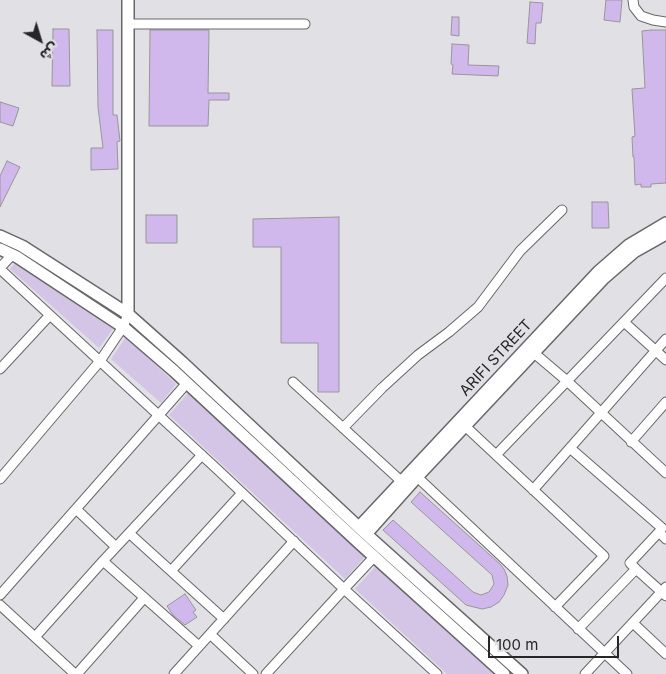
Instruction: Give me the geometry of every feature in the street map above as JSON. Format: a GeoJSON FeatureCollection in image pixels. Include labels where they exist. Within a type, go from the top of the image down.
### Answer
{"type":"FeatureCollection","features":[{"type":"Feature","properties":{"kind":"main road"},"geometry":{"type":"LineString","coordinates":[[128,0],[128,314]]}},
{"type":"Feature","properties":{"kind":"main road","name":"ARIFI STREET"},"geometry":{"type":"LineString","coordinates":[[363,530],[598,272],[628,245],[666,223]]}},
{"type":"Feature","properties":{"kind":"main road","name":"ARIFI STREET"},"geometry":{"type":"LineString","coordinates":[[363,530],[401,481],[414,474],[465,426],[604,278],[634,252],[666,234]]}},
{"type":"Feature","properties":{"kind":"main road"},"geometry":{"type":"LineString","coordinates":[[0,236],[22,246],[128,314],[517,673]]}},
{"type":"Feature","properties":{"kind":"main road"},"geometry":{"type":"LineString","coordinates":[[0,249],[12,254],[123,327],[187,383],[374,557],[504,674]]}},
{"type":"Feature","properties":{"kind":"street"},"geometry":{"type":"LineString","coordinates":[[633,0],[634,7],[641,16],[666,22]]}},
{"type":"Feature","properties":{"kind":"street"},"geometry":{"type":"LineString","coordinates":[[128,24],[305,24]]}},
{"type":"Feature","properties":{"kind":"street"},"geometry":{"type":"LineString","coordinates":[[343,428],[418,355],[478,307],[520,251],[562,210]]}},
{"type":"Feature","properties":{"kind":"street"},"geometry":{"type":"LineString","coordinates":[[12,254],[0,269],[437,674]]}},
{"type":"Feature","properties":{"kind":"street"},"geometry":{"type":"LineString","coordinates":[[496,455],[666,278]]}},
{"type":"Feature","properties":{"kind":"street"},"geometry":{"type":"LineString","coordinates":[[0,479],[100,361],[123,327],[128,314]]}},
{"type":"Feature","properties":{"kind":"street"},"geometry":{"type":"LineString","coordinates":[[0,369],[50,315]]}},
{"type":"Feature","properties":{"kind":"street"},"geometry":{"type":"LineString","coordinates":[[624,322],[666,360]]}},
{"type":"Feature","properties":{"kind":"street"},"geometry":{"type":"LineString","coordinates":[[533,490],[666,339]]}},
{"type":"Feature","properties":{"kind":"street"},"geometry":{"type":"LineString","coordinates":[[534,353],[666,473]]}},
{"type":"Feature","properties":{"kind":"street"},"geometry":{"type":"LineString","coordinates":[[293,382],[401,481]]}},
{"type":"Feature","properties":{"kind":"street"},"geometry":{"type":"LineString","coordinates":[[0,595],[187,383]]}},
{"type":"Feature","properties":{"kind":"street"},"geometry":{"type":"LineString","coordinates":[[631,442],[663,413],[666,402]]}},
{"type":"Feature","properties":{"kind":"street"},"geometry":{"type":"LineString","coordinates":[[465,426],[604,556],[555,607]]}},
{"type":"Feature","properties":{"kind":"street"},"geometry":{"type":"LineString","coordinates":[[570,448],[663,530],[630,563],[665,592],[632,623],[585,674]]}},
{"type":"Feature","properties":{"kind":"street"},"geometry":{"type":"LineString","coordinates":[[35,638],[103,561],[202,455]]}},
{"type":"Feature","properties":{"kind":"street"},"geometry":{"type":"LineString","coordinates":[[414,474],[627,674]]}},
{"type":"Feature","properties":{"kind":"street"},"geometry":{"type":"LineString","coordinates":[[171,571],[242,493]]}},
{"type":"Feature","properties":{"kind":"street"},"geometry":{"type":"LineString","coordinates":[[76,509],[116,547]]}},
{"type":"Feature","properties":{"kind":"street"},"geometry":{"type":"LineString","coordinates":[[129,533],[224,619]]}},
{"type":"Feature","properties":{"kind":"street"},"geometry":{"type":"LineString","coordinates":[[174,674],[294,541]]}},
{"type":"Feature","properties":{"kind":"street"},"geometry":{"type":"LineString","coordinates":[[266,674],[374,557]]}},
{"type":"Feature","properties":{"kind":"street"},"geometry":{"type":"LineString","coordinates":[[103,561],[199,646]]}},
{"type":"Feature","properties":{"kind":"street"},"geometry":{"type":"LineString","coordinates":[[578,629],[636,569]]}},
{"type":"Feature","properties":{"kind":"street"},"geometry":{"type":"LineString","coordinates":[[0,605],[76,674],[144,598]]}},
{"type":"Feature","properties":{"kind":"street"},"geometry":{"type":"LineString","coordinates":[[632,623],[666,654]]}},
{"type":"Feature","properties":{"kind":"street"},"geometry":{"type":"LineString","coordinates":[[210,634],[253,674]]}},
{"type":"Feature","properties":{"kind":"shaded area"},"geometry":{"type":"Polygon","coordinates":[[[15,263],[113,329],[99,348],[10,269],[15,263]]]}},
{"type":"Feature","properties":{"kind":"shaded area"},"geometry":{"type":"Polygon","coordinates":[[[126,337],[176,384],[161,403],[111,359],[126,337]]]}},
{"type":"Feature","properties":{"kind":"shaded area"},"geometry":{"type":"Polygon","coordinates":[[[188,393],[365,557],[345,579],[169,415],[188,393]]]}},
{"type":"Feature","properties":{"kind":"shaded area"},"geometry":{"type":"Polygon","coordinates":[[[375,567],[495,674],[447,674],[355,589],[375,567]]]}},
{"type":"Feature","properties":{"kind":"building"},"geometry":{"type":"Polygon","coordinates":[[[606,0],[622,0],[620,22],[604,20],[606,0]]]}},
{"type":"Feature","properties":{"kind":"building"},"geometry":{"type":"Polygon","coordinates":[[[530,2],[543,3],[541,23],[536,23],[535,44],[527,43],[530,2]]]}},
{"type":"Feature","properties":{"kind":"building"},"geometry":{"type":"Polygon","coordinates":[[[452,17],[459,17],[459,36],[451,35],[452,17]]]}},
{"type":"Feature","properties":{"kind":"building"},"geometry":{"type":"Polygon","coordinates":[[[53,29],[69,29],[70,86],[52,86],[53,29]]]}},
{"type":"Feature","properties":{"kind":"building"},"geometry":{"type":"Polygon","coordinates":[[[97,30],[113,30],[113,115],[117,115],[120,141],[117,142],[118,169],[91,170],[91,148],[103,148],[98,107],[97,30]]]}},
{"type":"Feature","properties":{"kind":"building"},"geometry":{"type":"Polygon","coordinates":[[[150,30],[209,30],[208,93],[229,93],[229,100],[209,100],[208,126],[149,126],[150,30]]]}},
{"type":"Feature","properties":{"kind":"building"},"geometry":{"type":"Polygon","coordinates":[[[666,30],[666,183],[651,184],[651,187],[641,187],[641,184],[635,185],[632,137],[635,136],[632,89],[645,88],[642,31],[666,30]]]}},
{"type":"Feature","properties":{"kind":"building"},"geometry":{"type":"Polygon","coordinates":[[[452,44],[469,45],[468,65],[499,66],[498,76],[452,74],[452,44]]]}},
{"type":"Feature","properties":{"kind":"building"},"geometry":{"type":"Polygon","coordinates":[[[0,102],[19,108],[13,126],[0,122],[0,102]]]}},
{"type":"Feature","properties":{"kind":"building"},"geometry":{"type":"Polygon","coordinates":[[[7,161],[20,167],[0,207],[0,176],[7,161]]]}},
{"type":"Feature","properties":{"kind":"building"},"geometry":{"type":"Polygon","coordinates":[[[592,202],[608,202],[609,228],[592,228],[592,202]]]}},
{"type":"Feature","properties":{"kind":"building"},"geometry":{"type":"Polygon","coordinates":[[[146,215],[177,215],[177,243],[146,243],[146,215]]]}},
{"type":"Feature","properties":{"kind":"building"},"geometry":{"type":"Polygon","coordinates":[[[339,217],[339,392],[318,392],[318,343],[281,343],[281,247],[253,247],[253,219],[339,217]]]}},
{"type":"Feature","properties":{"kind":"building"},"geometry":{"type":"Polygon","coordinates":[[[420,492],[504,569],[508,585],[499,602],[491,607],[482,609],[466,605],[383,530],[393,520],[473,592],[481,595],[489,592],[494,584],[492,575],[411,502],[420,492]]]}},
{"type":"Feature","properties":{"kind":"building"},"geometry":{"type":"Polygon","coordinates":[[[185,594],[196,610],[193,612],[197,617],[185,625],[173,615],[167,606],[185,594]]]}}]}
